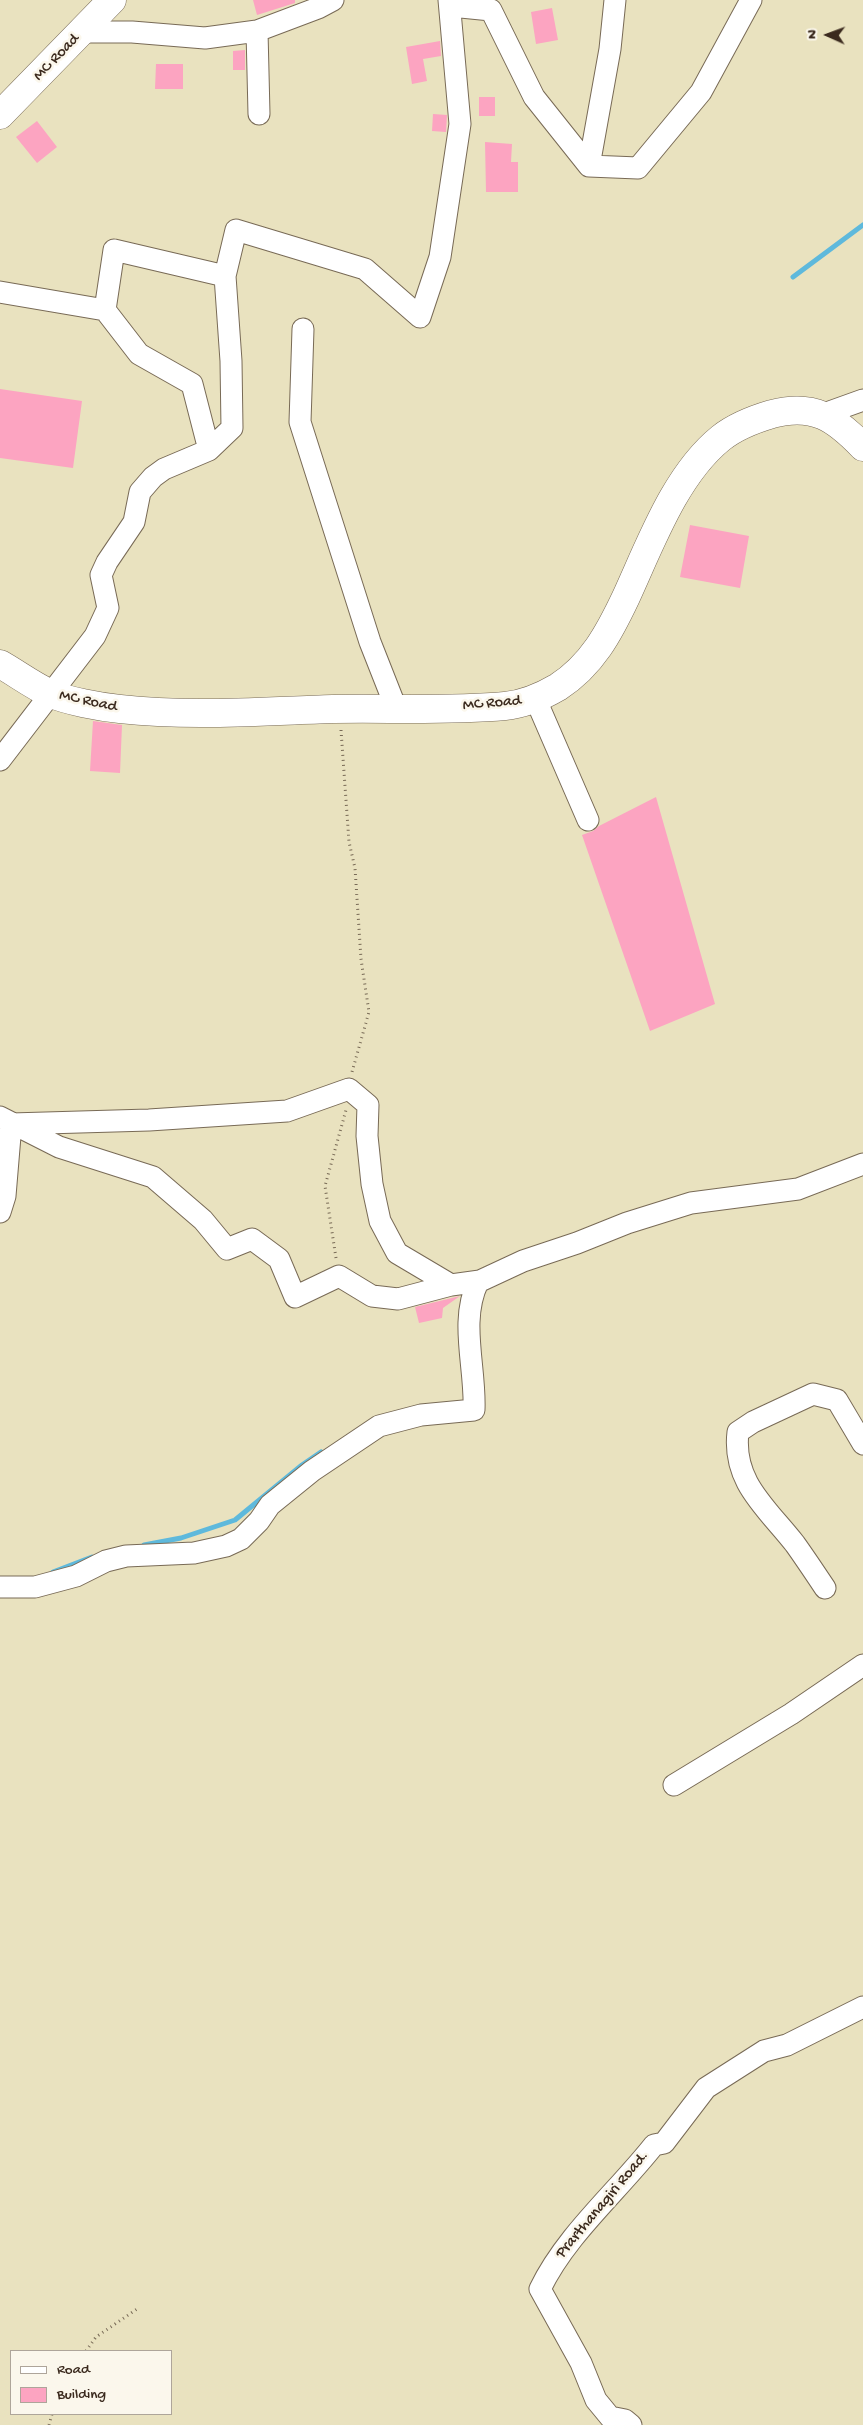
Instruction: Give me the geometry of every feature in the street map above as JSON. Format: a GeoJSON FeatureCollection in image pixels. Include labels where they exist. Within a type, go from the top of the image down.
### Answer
{"type":"FeatureCollection","features":[{"type":"Feature","properties":{"kind":"main road","name":"MC Road"},"geometry":{"type":"LineString","coordinates":[[0,115],[112,0]]}},
{"type":"Feature","properties":{"kind":"main road","name":"MC Road"},"geometry":{"type":"LineString","coordinates":[[0,664],[50,694],[119,709],[187,713],[506,706],[536,700],[585,667],[600,647],[617,617],[672,496],[697,464],[721,438],[750,420],[778,413],[804,410],[824,414],[846,429],[863,447]]}},
{"type":"Feature","properties":{"kind":"street"},"geometry":{"type":"LineString","coordinates":[[82,32],[132,32],[205,38],[257,32],[318,8],[333,0]]}},
{"type":"Feature","properties":{"kind":"street"},"geometry":{"type":"LineString","coordinates":[[589,166],[610,49],[615,0]]}},
{"type":"Feature","properties":{"kind":"street"},"geometry":{"type":"LineString","coordinates":[[0,760],[95,636],[108,608],[101,575],[107,562],[134,522],[140,492],[153,477],[164,469],[208,450],[232,428],[231,361],[225,276],[236,230],[365,269],[420,317],[440,258],[460,124],[450,3],[491,10],[534,97],[589,166],[638,168],[701,92],[751,0]]}},
{"type":"Feature","properties":{"kind":"street"},"geometry":{"type":"LineString","coordinates":[[257,32],[259,114]]}},
{"type":"Feature","properties":{"kind":"street"},"geometry":{"type":"LineString","coordinates":[[105,310],[114,250],[225,276]]}},
{"type":"Feature","properties":{"kind":"street"},"geometry":{"type":"LineString","coordinates":[[0,292],[105,310],[139,354],[192,384],[208,450]]}},
{"type":"Feature","properties":{"kind":"street"},"geometry":{"type":"LineString","coordinates":[[304,328],[300,422],[370,642],[396,708]]}},
{"type":"Feature","properties":{"kind":"street"},"geometry":{"type":"LineString","coordinates":[[824,414],[863,400]]}},
{"type":"Feature","properties":{"kind":"street"},"geometry":{"type":"LineString","coordinates":[[536,700],[588,820]]}},
{"type":"Feature","properties":{"kind":"street"},"geometry":{"type":"LineString","coordinates":[[5,1121],[149,1120],[288,1111],[349,1089],[368,1105],[366,1136],[372,1184],[380,1221],[397,1253],[451,1285]]}},
{"type":"Feature","properties":{"kind":"street"},"geometry":{"type":"LineString","coordinates":[[0,1212],[5,1196],[5,1121]]}},
{"type":"Feature","properties":{"kind":"street"},"geometry":{"type":"LineString","coordinates":[[5,1121],[60,1147],[153,1177],[203,1220],[227,1249],[252,1239],[279,1259],[295,1296],[339,1276],[372,1296],[398,1299],[451,1285],[478,1282],[523,1261],[577,1243],[627,1223],[691,1203],[798,1188],[863,1164]]}},
{"type":"Feature","properties":{"kind":"street"},"geometry":{"type":"LineString","coordinates":[[0,1586],[34,1587],[76,1576],[106,1561],[126,1556],[194,1553],[226,1546],[240,1539],[259,1522],[270,1504],[312,1471],[379,1426],[421,1415],[474,1410],[475,1395],[470,1368],[470,1298],[478,1282]]}},
{"type":"Feature","properties":{"kind":"street"},"geometry":{"type":"LineString","coordinates":[[825,1588],[794,1543],[762,1506],[740,1472],[736,1447],[738,1432],[753,1422],[813,1394],[837,1400],[863,1444]]}},
{"type":"Feature","properties":{"kind":"street"},"geometry":{"type":"LineString","coordinates":[[674,1785],[791,1714],[863,1665]]}},
{"type":"Feature","properties":{"kind":"street","name":"Prarthanagiri Road."},"geometry":{"type":"LineString","coordinates":[[632,2425],[625,2420],[610,2417],[596,2400],[581,2363],[540,2289],[547,2275],[560,2253],[654,2145],[664,2143],[706,2088],[764,2051],[787,2045],[833,2024],[863,2007]]}},
{"type":"Feature","properties":{"kind":"path"},"geometry":{"type":"LineString","coordinates":[[339,1276],[325,1186],[344,1119],[352,1067],[368,1012],[359,939],[355,868],[350,842],[340,709]]}},
{"type":"Feature","properties":{"kind":"path"},"geometry":{"type":"LineString","coordinates":[[87,2350],[96,2337],[137,2309]]}},
{"type":"Feature","properties":{"kind":"building"},"geometry":{"type":"Polygon","coordinates":[[[253,0],[295,0],[295,3],[257,15],[253,0]]]}},
{"type":"Feature","properties":{"kind":"building"},"geometry":{"type":"Polygon","coordinates":[[[552,8],[558,40],[536,44],[531,12],[552,8]]]}},
{"type":"Feature","properties":{"kind":"building"},"geometry":{"type":"Polygon","coordinates":[[[440,41],[441,56],[423,59],[427,81],[412,84],[406,47],[440,41]]]}},
{"type":"Feature","properties":{"kind":"building"},"geometry":{"type":"Polygon","coordinates":[[[245,50],[245,70],[233,70],[233,51],[245,50]]]}},
{"type":"Feature","properties":{"kind":"building"},"geometry":{"type":"Polygon","coordinates":[[[156,64],[183,64],[183,89],[155,89],[156,64]]]}},
{"type":"Feature","properties":{"kind":"building"},"geometry":{"type":"Polygon","coordinates":[[[479,97],[495,97],[495,116],[479,116],[479,97]]]}},
{"type":"Feature","properties":{"kind":"building"},"geometry":{"type":"Polygon","coordinates":[[[433,114],[447,115],[446,132],[432,131],[433,114]]]}},
{"type":"Feature","properties":{"kind":"building"},"geometry":{"type":"Polygon","coordinates":[[[37,121],[57,147],[37,163],[16,137],[37,121]]]}},
{"type":"Feature","properties":{"kind":"building"},"geometry":{"type":"Polygon","coordinates":[[[485,142],[512,144],[511,162],[518,162],[518,192],[486,192],[485,142]]]}},
{"type":"Feature","properties":{"kind":"building"},"geometry":{"type":"Polygon","coordinates":[[[0,389],[82,401],[73,468],[0,458],[0,389]]]}},
{"type":"Feature","properties":{"kind":"building"},"geometry":{"type":"Polygon","coordinates":[[[690,525],[749,536],[740,588],[680,577],[690,525]]]}},
{"type":"Feature","properties":{"kind":"building"},"geometry":{"type":"Polygon","coordinates":[[[93,721],[122,725],[120,773],[90,771],[93,721]]]}},
{"type":"Feature","properties":{"kind":"building"},"geometry":{"type":"Polygon","coordinates":[[[656,797],[715,1004],[650,1031],[582,835],[656,797]]]}},
{"type":"Feature","properties":{"kind":"building"},"geometry":{"type":"Polygon","coordinates":[[[460,1296],[443,1308],[442,1318],[419,1323],[415,1307],[460,1296]]]}},
{"type":"Feature","properties":{"kind":"waterway"},"geometry":{"type":"LineString","coordinates":[[793,277],[863,225]]}},
{"type":"Feature","properties":{"kind":"waterway"},"geometry":{"type":"LineString","coordinates":[[144,1545],[181,1538],[235,1520],[302,1465],[321,1452]]}},
{"type":"Feature","properties":{"kind":"waterway"},"geometry":{"type":"LineString","coordinates":[[53,1572],[92,1557]]}}]}
